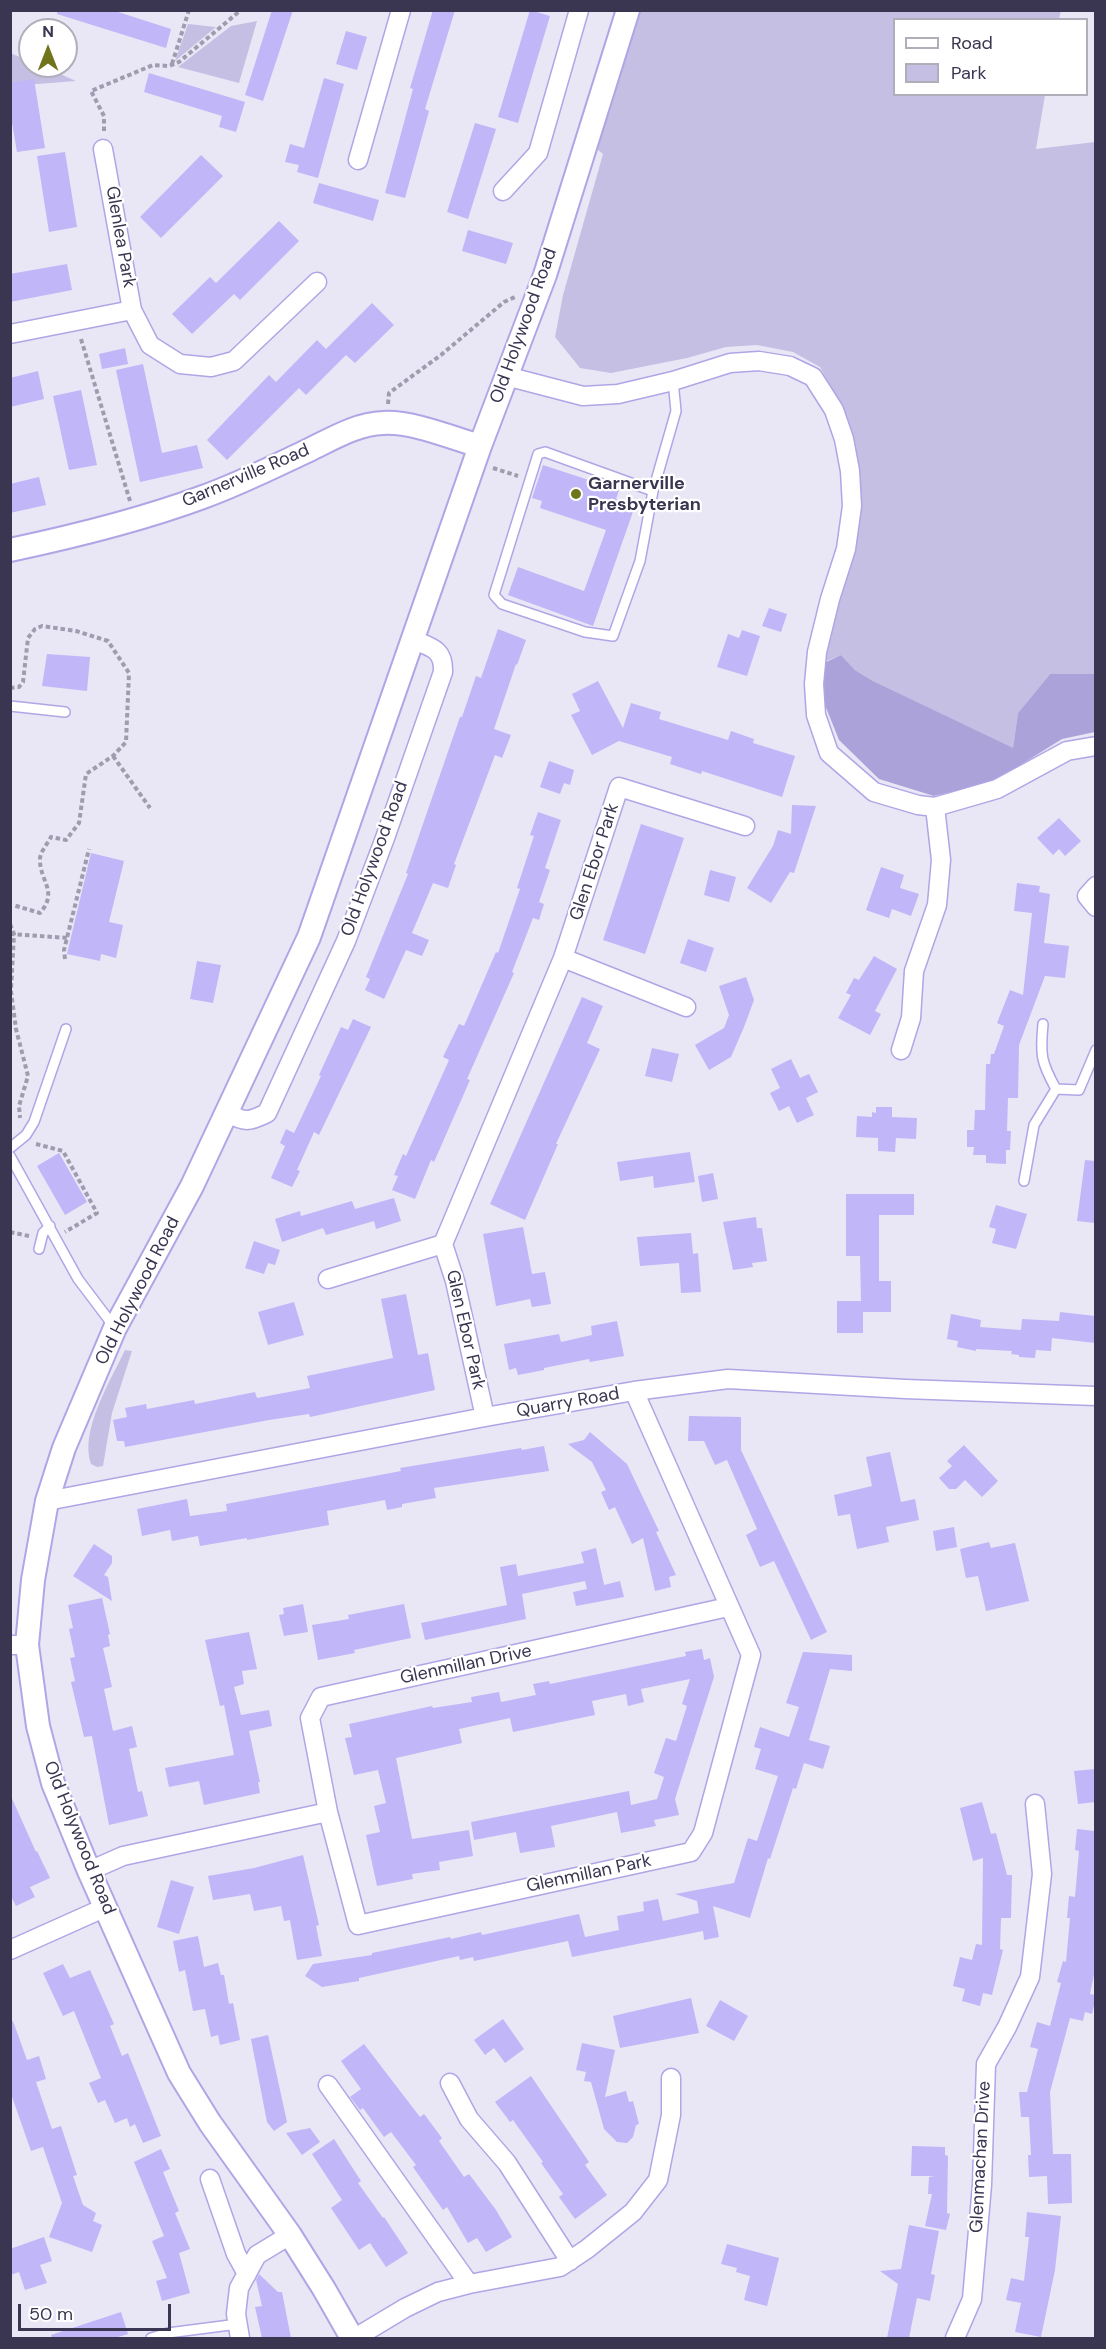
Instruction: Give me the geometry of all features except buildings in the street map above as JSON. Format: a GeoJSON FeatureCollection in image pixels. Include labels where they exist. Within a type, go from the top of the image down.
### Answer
{"type":"FeatureCollection","features":[{"type":"Feature","properties":{"kind":"street"},"geometry":{"type":"LineString","coordinates":[[358,160],[401,10]]}},
{"type":"Feature","properties":{"kind":"street"},"geometry":{"type":"LineString","coordinates":[[503,191],[538,153],[579,10]]}},
{"type":"Feature","properties":{"kind":"street","name":"Old Holywood Road"},"geometry":{"type":"LineString","coordinates":[[354,2338],[290,2235],[210,2124],[179,2073],[53,1783],[19,1645],[47,1502],[64,1448],[115,1328],[192,1186],[309,937],[477,454],[541,284],[628,10]]}},
{"type":"Feature","properties":{"kind":"street","name":"Glenlea Park"},"geometry":{"type":"LineString","coordinates":[[10,334],[132,310],[103,149]]}},
{"type":"Feature","properties":{"kind":"street"},"geometry":{"type":"LineString","coordinates":[[132,310],[150,345],[180,364],[211,368],[234,361],[317,282]]}},
{"type":"Feature","properties":{"kind":"street"},"geometry":{"type":"LineString","coordinates":[[506,376],[583,396],[618,394],[673,381],[730,363],[759,361],[790,366],[813,377],[834,410],[844,439],[850,471],[852,506],[846,549],[830,599],[817,652],[814,684],[816,715],[829,753],[874,792],[918,805],[934,807],[997,789],[1067,751],[1095,746]]}},
{"type":"Feature","properties":{"kind":"street","name":"Garnerville Road"},"geometry":{"type":"LineString","coordinates":[[10,549],[62,539],[136,519],[213,493],[360,426],[385,422],[412,426],[477,454]]}},
{"type":"Feature","properties":{"kind":"street","name":"Old Holywood Road"},"geometry":{"type":"LineString","coordinates":[[227,1112],[238,1119],[251,1121],[267,1113],[345,941],[385,838],[443,672],[443,660],[437,651],[413,640]]}},
{"type":"Feature","properties":{"kind":"street","name":"Glen Ebor Park"},"geometry":{"type":"LineString","coordinates":[[486,1417],[455,1281],[443,1244],[563,958],[619,788],[745,826]]}},
{"type":"Feature","properties":{"kind":"street"},"geometry":{"type":"LineString","coordinates":[[901,1050],[911,1018],[914,971],[937,905],[941,860],[934,807]]}},
{"type":"Feature","properties":{"kind":"street"},"geometry":{"type":"LineString","coordinates":[[1095,886],[1087,897],[1095,907]]}},
{"type":"Feature","properties":{"kind":"street"},"geometry":{"type":"LineString","coordinates":[[563,958],[686,1007]]}},
{"type":"Feature","properties":{"kind":"street"},"geometry":{"type":"LineString","coordinates":[[328,1279],[443,1244]]}},
{"type":"Feature","properties":{"kind":"street","name":"Quarry Road"},"geometry":{"type":"LineString","coordinates":[[47,1502],[486,1417],[634,1391],[728,1378],[905,1389],[1095,1396]]}},
{"type":"Feature","properties":{"kind":"street","name":"Glenmillan Park"},"geometry":{"type":"LineString","coordinates":[[328,1812],[358,1924],[691,1852],[703,1833],[751,1655],[634,1391]]}},
{"type":"Feature","properties":{"kind":"street","name":"Glenmillan Drive"},"geometry":{"type":"LineString","coordinates":[[328,1812],[310,1718],[321,1697],[728,1607]]}},
{"type":"Feature","properties":{"kind":"street","name":"Glenmachan Drive"},"geometry":{"type":"LineString","coordinates":[[955,2338],[972,2299],[982,2185],[986,2064],[1007,2027],[1030,1977],[1042,1874],[1035,1804]]}},
{"type":"Feature","properties":{"kind":"street"},"geometry":{"type":"LineString","coordinates":[[90,1871],[123,1856],[328,1812]]}},
{"type":"Feature","properties":{"kind":"street"},"geometry":{"type":"LineString","coordinates":[[10,1950],[106,1907]]}},
{"type":"Feature","properties":{"kind":"street"},"geometry":{"type":"LineString","coordinates":[[354,2338],[405,2308],[438,2292],[560,2267],[633,2212],[658,2180],[670,2115],[671,2078]]}},
{"type":"Feature","properties":{"kind":"street"},"geometry":{"type":"LineString","coordinates":[[450,2083],[469,2119],[507,2163],[570,2261]]}},
{"type":"Feature","properties":{"kind":"street"},"geometry":{"type":"LineString","coordinates":[[328,2085],[469,2284]]}},
{"type":"Feature","properties":{"kind":"street"},"geometry":{"type":"LineString","coordinates":[[210,2179],[236,2254],[247,2274]]}},
{"type":"Feature","properties":{"kind":"street"},"geometry":{"type":"LineString","coordinates":[[239,2331],[236,2314],[239,2288],[257,2255],[290,2235]]}},
{"type":"Feature","properties":{"kind":"lane"},"geometry":{"type":"LineString","coordinates":[[653,491],[545,452],[538,454],[494,595],[502,604],[585,632],[613,636],[640,561],[653,491],[676,411],[673,381]]}},
{"type":"Feature","properties":{"kind":"lane"},"geometry":{"type":"LineString","coordinates":[[10,706],[65,712]]}},
{"type":"Feature","properties":{"kind":"lane"},"geometry":{"type":"LineString","coordinates":[[1043,1024],[1040,1049],[1044,1066],[1056,1089]]}},
{"type":"Feature","properties":{"kind":"lane"},"geometry":{"type":"LineString","coordinates":[[10,1148],[23,1138],[34,1122],[66,1029]]}},
{"type":"Feature","properties":{"kind":"lane"},"geometry":{"type":"LineString","coordinates":[[1056,1089],[1079,1090],[1095,1050]]}},
{"type":"Feature","properties":{"kind":"lane"},"geometry":{"type":"LineString","coordinates":[[1024,1181],[1034,1125],[1056,1089]]}},
{"type":"Feature","properties":{"kind":"lane"},"geometry":{"type":"LineString","coordinates":[[10,1156],[78,1279],[115,1328]]}},
{"type":"Feature","properties":{"kind":"lane"},"geometry":{"type":"LineString","coordinates":[[39,1249],[43,1233],[50,1226]]}},
{"type":"Feature","properties":{"kind":"lane"},"geometry":{"type":"LineString","coordinates":[[151,2338],[168,2333],[239,2331]]}},
{"type":"Feature","properties":{"kind":"path"},"geometry":{"type":"LineString","coordinates":[[172,65],[189,10]]}},
{"type":"Feature","properties":{"kind":"path"},"geometry":{"type":"LineString","coordinates":[[103,149],[104,116],[91,91],[153,65],[172,65],[179,62],[241,10]]}},
{"type":"Feature","properties":{"kind":"path"},"geometry":{"type":"LineString","coordinates":[[385,422],[389,393],[441,355],[504,302],[541,284]]}},
{"type":"Feature","properties":{"kind":"path"},"geometry":{"type":"LineString","coordinates":[[76,321],[136,519]]}},
{"type":"Feature","properties":{"kind":"path"},"geometry":{"type":"LineString","coordinates":[[477,454],[530,480]]}},
{"type":"Feature","properties":{"kind":"path"},"geometry":{"type":"LineString","coordinates":[[10,688],[19,687],[23,682],[28,638],[35,629],[42,626],[108,641],[129,673],[126,742],[113,756],[86,774],[79,823],[66,840],[51,837],[40,855],[41,867],[49,891],[46,907],[40,913],[13,905]]}},
{"type":"Feature","properties":{"kind":"path"},"geometry":{"type":"LineString","coordinates":[[113,756],[150,808]]}},
{"type":"Feature","properties":{"kind":"path"},"geometry":{"type":"LineString","coordinates":[[65,959],[89,849]]}},
{"type":"Feature","properties":{"kind":"path"},"geometry":{"type":"LineString","coordinates":[[10,924],[12,934],[11,991],[16,1029],[28,1076],[19,1106],[23,1138],[63,1151],[97,1213],[56,1237]]}},
{"type":"Feature","properties":{"kind":"path"},"geometry":{"type":"LineString","coordinates":[[12,934],[68,938]]}},
{"type":"Feature","properties":{"kind":"green space"},"geometry":{"type":"Polygon","coordinates":[[[628,11],[1061,11],[1059,18],[893,18],[893,96],[1045,96],[1036,149],[1095,142],[1095,674],[1050,674],[1018,713],[1013,749],[873,681],[855,670],[841,655],[822,663],[837,598],[856,549],[858,505],[841,405],[820,367],[793,352],[757,345],[726,347],[687,358],[611,373],[580,368],[555,337],[563,295],[603,154],[587,141],[628,11]]]}},
{"type":"Feature","properties":{"kind":"green space"},"geometry":{"type":"Polygon","coordinates":[[[257,21],[239,83],[178,67],[231,26],[257,21]]]}},
{"type":"Feature","properties":{"kind":"green space"},"geometry":{"type":"Polygon","coordinates":[[[188,24],[216,27],[175,61],[188,24]]]}},
{"type":"Feature","properties":{"kind":"green space"},"geometry":{"type":"Polygon","coordinates":[[[10,53],[18,56],[18,78],[69,78],[76,81],[11,86],[10,53]]]}},
{"type":"Feature","properties":{"kind":"green space"},"geometry":{"type":"Polygon","coordinates":[[[125,1350],[132,1351],[112,1413],[103,1466],[97,1467],[91,1464],[88,1451],[89,1436],[98,1406],[125,1350]]]}},
{"type":"Feature","properties":{"kind":"shaded area"},"geometry":{"type":"Polygon","coordinates":[[[841,655],[855,670],[873,681],[1013,748],[1018,713],[1050,674],[1095,674],[1095,732],[1062,739],[993,782],[934,796],[879,779],[839,740],[823,700],[822,664],[841,655]]]}},
{"type":"Feature","properties":{"kind":"place","name":"Garnerville Presbyterian"},"geometry":{"type":"Point","coordinates":[576,494]}}]}
